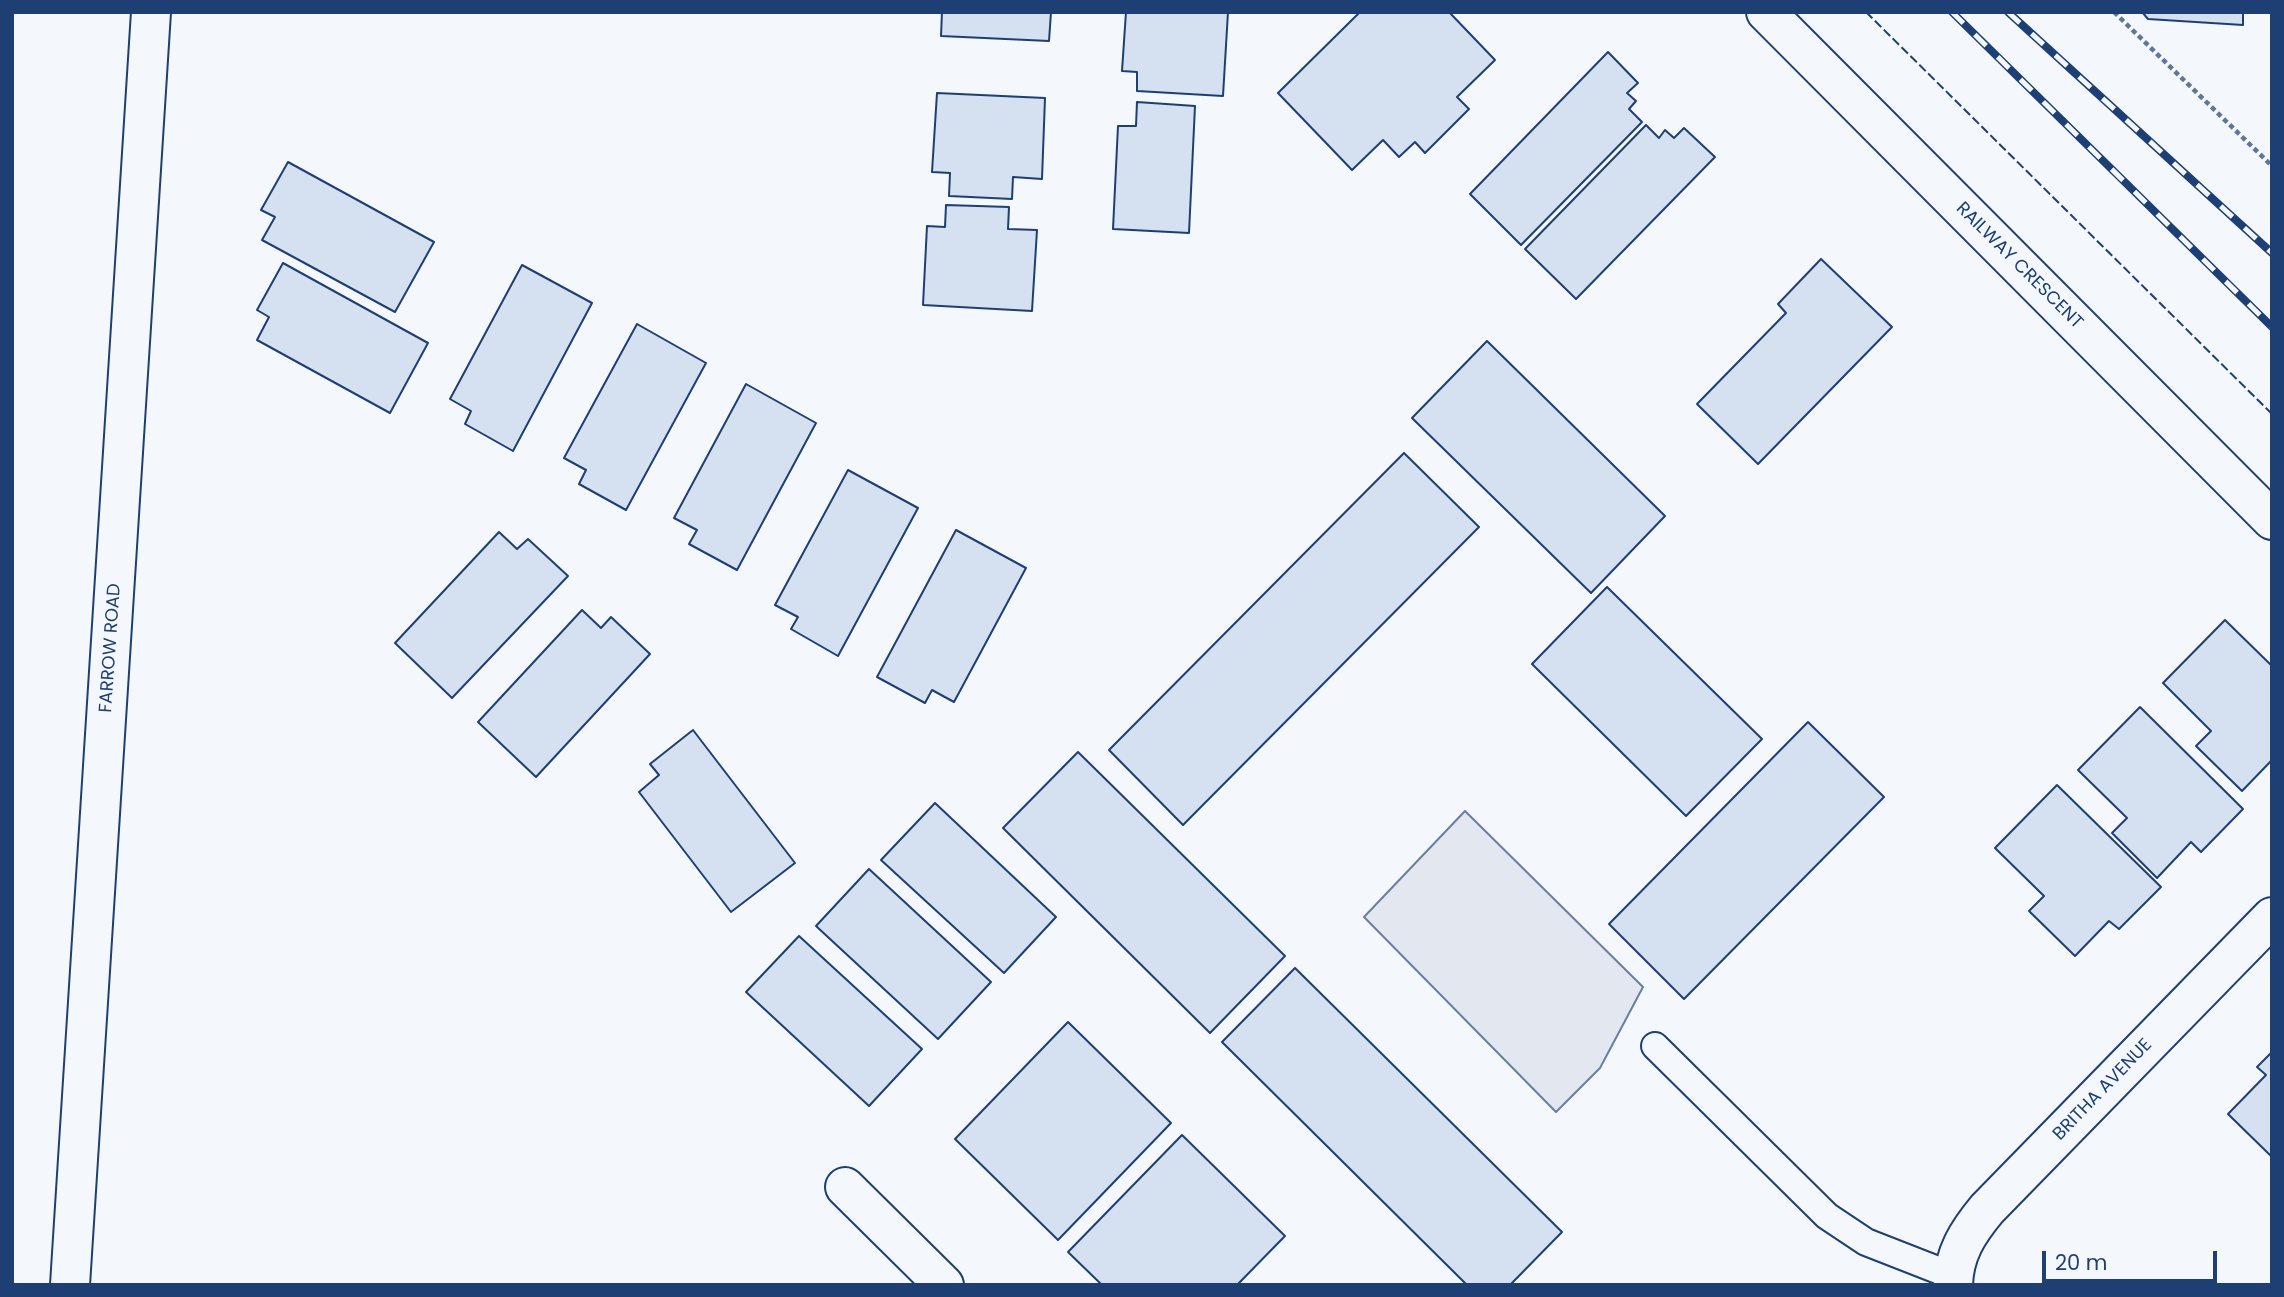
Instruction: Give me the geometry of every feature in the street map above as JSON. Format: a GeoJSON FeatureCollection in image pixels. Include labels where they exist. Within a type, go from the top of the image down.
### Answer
{"type":"FeatureCollection","features":[{"type":"Feature","properties":{"kind":"street","name":"FARROW ROAD"},"geometry":{"type":"LineString","coordinates":[[70,1285],[152,12]]}},
{"type":"Feature","properties":{"kind":"street","name":"RAILWAY CRESCENT"},"geometry":{"type":"LineString","coordinates":[[1766,12],[2272,520]]}},
{"type":"Feature","properties":{"kind":"street","name":"BRITHA AVENUE"},"geometry":{"type":"LineString","coordinates":[[1953,1280],[1966,1233],[1987,1209],[2272,917]]}},
{"type":"Feature","properties":{"kind":"street"},"geometry":{"type":"LineString","coordinates":[[845,1187],[944,1285]]}},
{"type":"Feature","properties":{"kind":"lane","name":"BRITHA AVENUE"},"geometry":{"type":"LineString","coordinates":[[1654,1046],[1827,1216],[1867,1242],[1953,1280]]}},
{"type":"Feature","properties":{"kind":"path"},"geometry":{"type":"LineString","coordinates":[[2114,12],[2272,166]]}},
{"type":"Feature","properties":{"kind":"shaded area"},"geometry":{"type":"Polygon","coordinates":[[[1465,811],[1643,987],[1600,1068],[1556,1112],[1364,917],[1465,811]]]}},
{"type":"Feature","properties":{"kind":"building"},"geometry":{"type":"Polygon","coordinates":[[[942,12],[1051,12],[1049,41],[941,36],[942,12]]]}},
{"type":"Feature","properties":{"kind":"building"},"geometry":{"type":"Polygon","coordinates":[[[1126,12],[1228,12],[1223,96],[1137,91],[1137,72],[1122,71],[1126,12]]]}},
{"type":"Feature","properties":{"kind":"building"},"geometry":{"type":"Polygon","coordinates":[[[1360,12],[1449,12],[1495,60],[1457,97],[1469,109],[1425,153],[1415,142],[1399,157],[1383,140],[1352,170],[1278,93],[1360,12]]]}},
{"type":"Feature","properties":{"kind":"building"},"geometry":{"type":"Polygon","coordinates":[[[2142,12],[2243,12],[2243,25],[2148,19],[2142,12]]]}},
{"type":"Feature","properties":{"kind":"building"},"geometry":{"type":"Polygon","coordinates":[[[1608,52],[1638,83],[1627,93],[1636,101],[1629,109],[1642,122],[1521,245],[1470,194],[1608,52]]]}},
{"type":"Feature","properties":{"kind":"building"},"geometry":{"type":"Polygon","coordinates":[[[937,93],[1045,98],[1042,179],[1013,177],[1012,199],[949,196],[950,173],[932,172],[937,93]]]}},
{"type":"Feature","properties":{"kind":"building"},"geometry":{"type":"Polygon","coordinates":[[[1137,102],[1195,106],[1189,233],[1113,229],[1118,126],[1136,126],[1137,102]]]}},
{"type":"Feature","properties":{"kind":"building"},"geometry":{"type":"Polygon","coordinates":[[[1646,125],[1659,138],[1665,130],[1674,138],[1684,128],[1715,157],[1576,299],[1525,249],[1646,125]]]}},
{"type":"Feature","properties":{"kind":"building"},"geometry":{"type":"Polygon","coordinates":[[[288,162],[434,242],[395,312],[262,240],[275,217],[261,210],[288,162]]]}},
{"type":"Feature","properties":{"kind":"building"},"geometry":{"type":"Polygon","coordinates":[[[946,205],[1009,207],[1008,229],[1037,230],[1032,311],[923,305],[927,226],[945,227],[946,205]]]}},
{"type":"Feature","properties":{"kind":"building"},"geometry":{"type":"Polygon","coordinates":[[[1821,259],[1892,327],[1758,464],[1697,404],[1786,313],[1778,304],[1821,259]]]}},
{"type":"Feature","properties":{"kind":"building"},"geometry":{"type":"Polygon","coordinates":[[[283,263],[428,343],[390,413],[257,340],[269,317],[257,310],[283,263]]]}},
{"type":"Feature","properties":{"kind":"building"},"geometry":{"type":"Polygon","coordinates":[[[522,265],[592,303],[513,451],[465,424],[471,411],[450,399],[522,265]]]}},
{"type":"Feature","properties":{"kind":"building"},"geometry":{"type":"Polygon","coordinates":[[[637,324],[706,363],[626,510],[579,484],[586,470],[564,458],[637,324]]]}},
{"type":"Feature","properties":{"kind":"building"},"geometry":{"type":"Polygon","coordinates":[[[1487,341],[1665,516],[1591,593],[1412,418],[1487,341]]]}},
{"type":"Feature","properties":{"kind":"building"},"geometry":{"type":"Polygon","coordinates":[[[746,384],[816,423],[737,570],[689,544],[697,530],[674,518],[746,384]]]}},
{"type":"Feature","properties":{"kind":"building"},"geometry":{"type":"Polygon","coordinates":[[[1404,453],[1479,527],[1183,825],[1109,750],[1404,453]]]}},
{"type":"Feature","properties":{"kind":"building"},"geometry":{"type":"Polygon","coordinates":[[[848,470],[918,508],[838,656],[791,629],[798,617],[775,605],[848,470]]]}},
{"type":"Feature","properties":{"kind":"building"},"geometry":{"type":"Polygon","coordinates":[[[956,530],[1026,568],[954,702],[932,690],[925,703],[877,677],[956,530]]]}},
{"type":"Feature","properties":{"kind":"building"},"geometry":{"type":"Polygon","coordinates":[[[499,532],[517,549],[528,539],[568,576],[452,698],[395,643],[499,532]]]}},
{"type":"Feature","properties":{"kind":"building"},"geometry":{"type":"Polygon","coordinates":[[[1607,587],[1762,739],[1686,816],[1532,664],[1607,587]]]}},
{"type":"Feature","properties":{"kind":"building"},"geometry":{"type":"Polygon","coordinates":[[[582,610],[601,628],[611,617],[650,654],[536,777],[478,722],[582,610]]]}},
{"type":"Feature","properties":{"kind":"building"},"geometry":{"type":"Polygon","coordinates":[[[2225,620],[2272,666],[2272,760],[2242,791],[2196,746],[2211,731],[2163,683],[2225,620]]]}},
{"type":"Feature","properties":{"kind":"building"},"geometry":{"type":"Polygon","coordinates":[[[2140,707],[2243,809],[2201,852],[2191,842],[2157,878],[2112,833],[2127,818],[2078,770],[2140,707]]]}},
{"type":"Feature","properties":{"kind":"building"},"geometry":{"type":"Polygon","coordinates":[[[1808,722],[1884,797],[1684,999],[1609,924],[1808,722]]]}},
{"type":"Feature","properties":{"kind":"building"},"geometry":{"type":"Polygon","coordinates":[[[693,730],[795,863],[731,912],[639,792],[659,775],[650,764],[693,730]]]}},
{"type":"Feature","properties":{"kind":"building"},"geometry":{"type":"Polygon","coordinates":[[[1078,752],[1285,956],[1210,1033],[1003,828],[1078,752]]]}},
{"type":"Feature","properties":{"kind":"building"},"geometry":{"type":"Polygon","coordinates":[[[2057,785],[2161,887],[2119,929],[2109,921],[2075,956],[2029,911],[2044,896],[1995,848],[2057,785]]]}},
{"type":"Feature","properties":{"kind":"building"},"geometry":{"type":"Polygon","coordinates":[[[935,803],[1056,917],[1004,973],[881,860],[935,803]]]}},
{"type":"Feature","properties":{"kind":"building"},"geometry":{"type":"Polygon","coordinates":[[[869,869],[991,982],[938,1039],[816,926],[869,869]]]}},
{"type":"Feature","properties":{"kind":"building"},"geometry":{"type":"Polygon","coordinates":[[[799,936],[922,1049],[869,1106],[746,992],[799,936]]]}},
{"type":"Feature","properties":{"kind":"building"},"geometry":{"type":"Polygon","coordinates":[[[1295,968],[1562,1232],[1510,1285],[1467,1285],[1222,1042],[1295,968]]]}},
{"type":"Feature","properties":{"kind":"building"},"geometry":{"type":"Polygon","coordinates":[[[1068,1022],[1171,1123],[1058,1240],[955,1139],[1068,1022]]]}},
{"type":"Feature","properties":{"kind":"building"},"geometry":{"type":"Polygon","coordinates":[[[2272,1052],[2272,1157],[2228,1114],[2266,1075],[2257,1067],[2272,1052]]]}},
{"type":"Feature","properties":{"kind":"building"},"geometry":{"type":"Polygon","coordinates":[[[1182,1135],[1285,1236],[1237,1285],[1102,1285],[1068,1252],[1182,1135]]]}},
{"type":"Feature","properties":{"kind":"railway"},"geometry":{"type":"LineString","coordinates":[[1952,12],[2272,327]]}},
{"type":"Feature","properties":{"kind":"railway"},"geometry":{"type":"LineString","coordinates":[[2008,12],[2272,253]]}},
{"type":"Feature","properties":{"kind":"fence"},"geometry":{"type":"LineString","coordinates":[[1866,12],[2272,414]]}}]}
